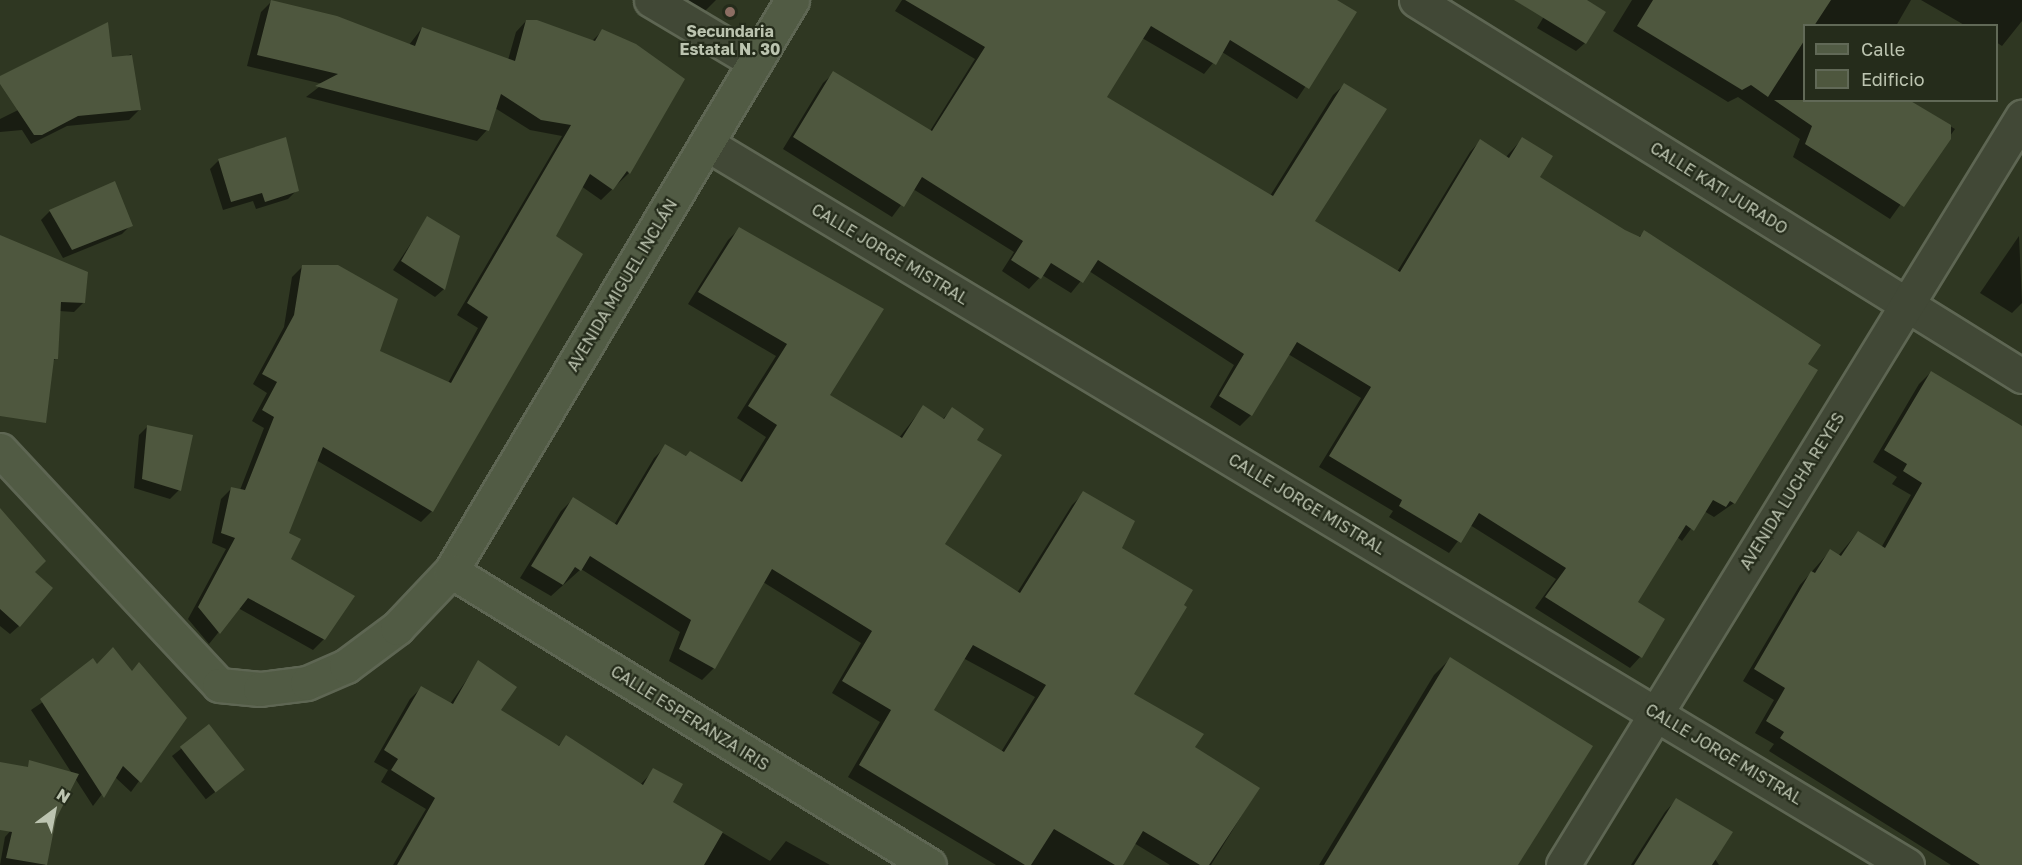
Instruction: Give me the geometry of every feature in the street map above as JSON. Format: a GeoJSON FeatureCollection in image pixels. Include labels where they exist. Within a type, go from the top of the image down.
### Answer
{"type":"FeatureCollection","features":[{"type":"Feature","properties":{"kind":"main road","name":"AVENIDA MIGUEL INCLÁN"},"geometry":{"type":"LineString","coordinates":[[0,450],[219,685],[260,689],[307,683],[345,666],[397,628],[451,571],[792,0]]}},
{"type":"Feature","properties":{"kind":"main road","name":"CALLE ESPERANZA IRIS"},"geometry":{"type":"LineString","coordinates":[[451,571],[929,865]]}},
{"type":"Feature","properties":{"kind":"street"},"geometry":{"type":"LineString","coordinates":[[651,0],[755,62]]}},
{"type":"Feature","properties":{"kind":"street","name":"CALLE KATI JURADO"},"geometry":{"type":"LineString","coordinates":[[1416,0],[2022,376]]}},
{"type":"Feature","properties":{"kind":"street","name":"AVENIDA LUCHA REYES"},"geometry":{"type":"LineString","coordinates":[[1563,865],[2022,117]]}},
{"type":"Feature","properties":{"kind":"street","name":"CALLE JORGE MISTRAL"},"geometry":{"type":"LineString","coordinates":[[707,144],[1907,865]]}},
{"type":"Feature","properties":{"kind":"building"},"geometry":{"type":"Polygon","coordinates":[[[271,0],[337,16],[415,46],[422,27],[515,61],[526,20],[537,20],[595,41],[602,29],[636,44],[685,79],[630,174],[627,171],[613,190],[590,174],[556,236],[583,254],[433,512],[323,447],[289,533],[301,539],[291,559],[355,596],[325,640],[248,598],[220,634],[198,607],[235,538],[221,533],[231,487],[245,490],[274,417],[262,410],[277,382],[262,374],[294,315],[302,265],[338,265],[398,299],[380,351],[451,383],[488,317],[467,303],[571,125],[541,120],[501,94],[489,131],[315,86],[338,74],[257,55],[271,0]]]}},
{"type":"Feature","properties":{"kind":"building"},"geometry":{"type":"Polygon","coordinates":[[[905,0],[1337,0],[1357,12],[1309,89],[1230,40],[1216,65],[1151,26],[1107,97],[1273,196],[1344,83],[1387,109],[1315,221],[1400,272],[1480,139],[1509,158],[1522,137],[1553,156],[1540,177],[1625,230],[1640,237],[1644,230],[1821,345],[1808,364],[1818,370],[1735,504],[1730,501],[1726,507],[1713,500],[1694,531],[1686,525],[1638,602],[1665,619],[1642,658],[1545,597],[1566,568],[1479,513],[1461,543],[1399,506],[1402,500],[1329,456],[1371,387],[1297,342],[1252,416],[1219,396],[1244,354],[1098,260],[1083,283],[1051,263],[1041,279],[1011,260],[1023,241],[922,177],[904,207],[793,137],[833,71],[932,131],[985,47],[905,0]]]}},
{"type":"Feature","properties":{"kind":"building"},"geometry":{"type":"Polygon","coordinates":[[[1514,0],[1587,0],[1606,12],[1586,44],[1514,0]]]}},
{"type":"Feature","properties":{"kind":"building"},"geometry":{"type":"Polygon","coordinates":[[[1653,0],[1831,0],[1815,24],[1803,24],[1803,43],[1768,97],[1751,85],[1742,90],[1637,26],[1653,0]]]}},
{"type":"Feature","properties":{"kind":"building"},"geometry":{"type":"Polygon","coordinates":[[[108,22],[112,57],[132,55],[141,110],[78,116],[42,135],[34,135],[0,84],[0,76],[108,22]]]}},
{"type":"Feature","properties":{"kind":"building"},"geometry":{"type":"Polygon","coordinates":[[[1774,100],[1912,102],[1951,125],[1951,139],[1904,207],[1805,144],[1812,126],[1774,100]]]}},
{"type":"Feature","properties":{"kind":"building"},"geometry":{"type":"Polygon","coordinates":[[[286,137],[299,191],[265,202],[262,193],[231,202],[218,159],[286,137]]]}},
{"type":"Feature","properties":{"kind":"building"},"geometry":{"type":"Polygon","coordinates":[[[115,181],[133,226],[72,250],[49,210],[115,181]]]}},
{"type":"Feature","properties":{"kind":"building"},"geometry":{"type":"Polygon","coordinates":[[[427,216],[460,236],[445,290],[401,261],[427,216]]]}},
{"type":"Feature","properties":{"kind":"building"},"geometry":{"type":"Polygon","coordinates":[[[739,227],[884,309],[830,395],[902,438],[923,405],[944,419],[952,407],[984,429],[977,440],[1002,455],[945,544],[1020,593],[1083,491],[1135,521],[1122,548],[1193,590],[1184,605],[1187,607],[1134,694],[1204,734],[1195,747],[1260,788],[1209,865],[1200,865],[1143,831],[1123,865],[1115,865],[1054,829],[1031,865],[1025,865],[859,765],[891,710],[842,681],[872,631],[772,569],[715,669],[679,649],[691,620],[590,556],[581,571],[575,567],[563,585],[531,566],[573,497],[617,525],[665,444],[686,456],[690,451],[742,482],[777,425],[748,406],[787,344],[698,292],[739,227]],[[973,645],[934,710],[1004,752],[1046,685],[973,645]]]}},
{"type":"Feature","properties":{"kind":"building"},"geometry":{"type":"Polygon","coordinates":[[[0,235],[88,272],[85,303],[61,302],[58,359],[54,359],[46,423],[0,416],[0,235]]]}},
{"type":"Feature","properties":{"kind":"building"},"geometry":{"type":"Polygon","coordinates":[[[1931,371],[2022,426],[2022,865],[1980,865],[1780,738],[1784,732],[1766,721],[1785,688],[1754,669],[1811,571],[1815,573],[1830,549],[1841,556],[1858,531],[1885,548],[1922,483],[1903,471],[1907,464],[1884,450],[1931,371]]]}},
{"type":"Feature","properties":{"kind":"building"},"geometry":{"type":"Polygon","coordinates":[[[147,425],[193,435],[181,491],[142,479],[147,425]]]}},
{"type":"Feature","properties":{"kind":"building"},"geometry":{"type":"Polygon","coordinates":[[[0,508],[46,561],[35,572],[53,588],[20,627],[0,609],[0,508]]]}},
{"type":"Feature","properties":{"kind":"building"},"geometry":{"type":"Polygon","coordinates":[[[113,647],[132,671],[139,662],[187,718],[141,783],[123,766],[104,798],[40,699],[93,658],[97,664],[113,647]]]}},
{"type":"Feature","properties":{"kind":"building"},"geometry":{"type":"Polygon","coordinates":[[[1450,657],[1593,746],[1518,865],[1324,865],[1450,657]]]}},
{"type":"Feature","properties":{"kind":"building"},"geometry":{"type":"Polygon","coordinates":[[[478,660],[517,687],[501,710],[559,746],[566,735],[643,785],[653,768],[683,784],[673,802],[723,832],[704,865],[397,865],[435,798],[391,770],[398,759],[384,750],[421,686],[453,704],[478,660]]]}},
{"type":"Feature","properties":{"kind":"building"},"geometry":{"type":"Polygon","coordinates":[[[209,724],[245,770],[216,792],[180,747],[209,724]]]}},
{"type":"Feature","properties":{"kind":"building"},"geometry":{"type":"Polygon","coordinates":[[[29,760],[79,774],[56,819],[47,865],[6,858],[12,832],[0,830],[0,762],[28,767],[29,760]]]}},
{"type":"Feature","properties":{"kind":"building"},"geometry":{"type":"Polygon","coordinates":[[[1676,798],[1733,832],[1712,865],[1634,865],[1676,798]]]}},
{"type":"Feature","properties":{"kind":"place","name":"Secundaria Estatal N. 30"},"geometry":{"type":"Point","coordinates":[730,12]}}]}
